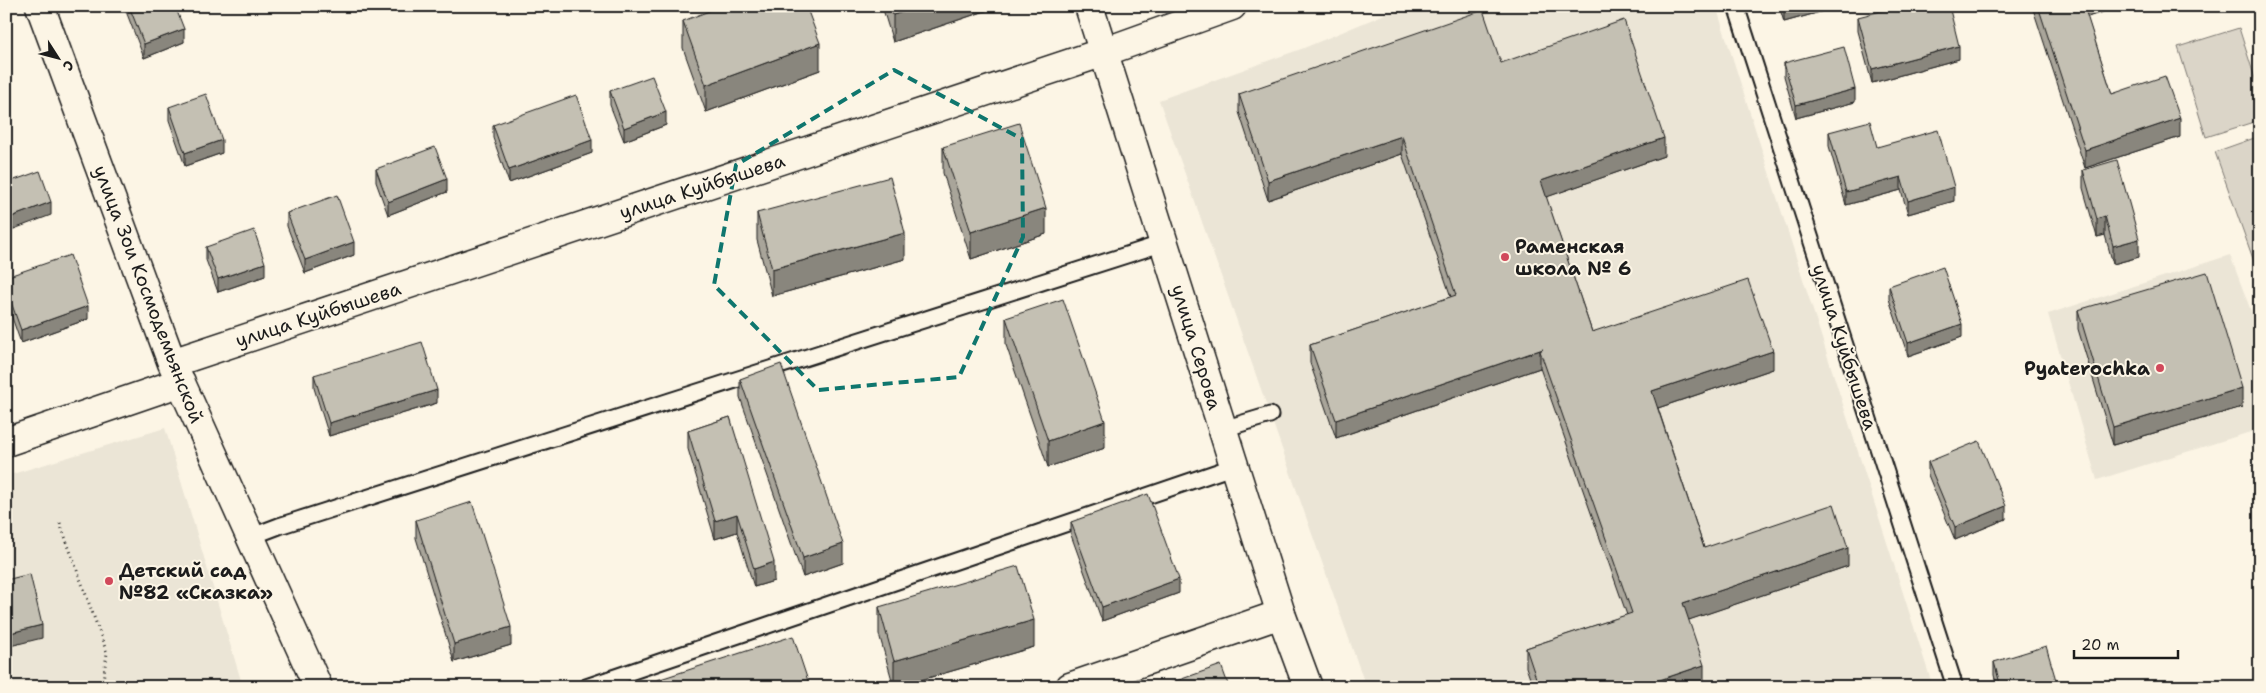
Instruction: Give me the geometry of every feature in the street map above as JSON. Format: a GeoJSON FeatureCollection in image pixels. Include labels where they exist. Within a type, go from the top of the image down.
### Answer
{"type":"FeatureCollection","features":[{"type":"Feature","properties":{"kind":"street","name":"улица Зои Космодемьянской"},"geometry":{"type":"LineString","coordinates":[[40,6],[177,372],[318,687]]}},
{"type":"Feature","properties":{"kind":"street","name":"улица Серова"},"geometry":{"type":"LineString","coordinates":[[1089,6],[1281,614],[1308,687]]}},
{"type":"Feature","properties":{"kind":"street","name":"улица Куйбышева"},"geometry":{"type":"LineString","coordinates":[[6,442],[177,372],[1104,52],[1232,6]]}},
{"type":"Feature","properties":{"kind":"street"},"geometry":{"type":"LineString","coordinates":[[1070,687],[1281,614]]}},
{"type":"Feature","properties":{"kind":"lane","name":"улица Куйбышева"},"geometry":{"type":"LineString","coordinates":[[1736,6],[1955,687]]}},
{"type":"Feature","properties":{"kind":"lane"},"geometry":{"type":"LineString","coordinates":[[250,537],[279,526],[1164,243]]}},
{"type":"Feature","properties":{"kind":"lane"},"geometry":{"type":"LineString","coordinates":[[1223,429],[1270,415]]}},
{"type":"Feature","properties":{"kind":"lane"},"geometry":{"type":"LineString","coordinates":[[586,687],[1235,466]]}},
{"type":"Feature","properties":{"kind":"path"},"geometry":{"type":"LineString","coordinates":[[60,523],[107,654],[102,687]]}},
{"type":"Feature","properties":{"kind":"highlighted area"},"geometry":{"type":"Polygon","coordinates":[[[894,70],[1022,139],[1023,237],[959,377],[818,390],[714,285],[736,165],[894,70]]]}},
{"type":"Feature","properties":{"kind":"shaded area","name":"Раменская школа № 6"},"geometry":{"type":"Polygon","coordinates":[[[1404,6],[1716,6],[1933,687],[1366,687],[1159,100],[1304,48],[1404,6]]]}},
{"type":"Feature","properties":{"kind":"shaded area"},"geometry":{"type":"Polygon","coordinates":[[[2239,28],[2260,94],[2260,120],[2206,137],[2178,47],[2239,28]]]}},
{"type":"Feature","properties":{"kind":"shaded area"},"geometry":{"type":"Polygon","coordinates":[[[2260,136],[2260,266],[2256,267],[2215,152],[2260,136]]]}},
{"type":"Feature","properties":{"kind":"shaded area"},"geometry":{"type":"Polygon","coordinates":[[[2230,255],[2260,335],[2260,429],[2097,480],[2048,314],[2230,255]]]}},
{"type":"Feature","properties":{"kind":"shaded area","name":"Детский сад №82 «Сказка»"},"geometry":{"type":"Polygon","coordinates":[[[165,428],[243,687],[6,687],[6,476],[165,428]]]}},
{"type":"Feature","properties":{"kind":"building"},"geometry":{"type":"Polygon","coordinates":[[[129,6],[175,6],[184,29],[144,44],[129,6]]]}},
{"type":"Feature","properties":{"kind":"building"},"geometry":{"type":"Polygon","coordinates":[[[722,6],[806,6],[820,43],[706,85],[683,21],[722,6]]]}},
{"type":"Feature","properties":{"kind":"building"},"geometry":{"type":"Polygon","coordinates":[[[890,6],[921,6],[893,15],[890,6]]]}},
{"type":"Feature","properties":{"kind":"building"},"geometry":{"type":"Polygon","coordinates":[[[1900,6],[1949,6],[1959,46],[1872,69],[1858,17],[1900,6]]]}},
{"type":"Feature","properties":{"kind":"building"},"geometry":{"type":"Polygon","coordinates":[[[2038,6],[2084,6],[2112,94],[2165,76],[2180,118],[2085,150],[2038,6]]]}},
{"type":"Feature","properties":{"kind":"building"},"geometry":{"type":"Polygon","coordinates":[[[1483,10],[1501,63],[1624,20],[1664,138],[1541,181],[1592,332],[1748,280],[1773,351],[1652,391],[1704,548],[1834,504],[1848,548],[1683,603],[1704,665],[1639,687],[1539,687],[1526,648],[1632,613],[1540,351],[1543,349],[1336,420],[1310,345],[1456,295],[1402,136],[1268,181],[1239,94],[1483,10]]]}},
{"type":"Feature","properties":{"kind":"building"},"geometry":{"type":"Polygon","coordinates":[[[1844,47],[1855,89],[1796,105],[1784,63],[1844,47]]]}},
{"type":"Feature","properties":{"kind":"building"},"geometry":{"type":"Polygon","coordinates":[[[652,76],[666,112],[624,128],[610,91],[652,76]]]}},
{"type":"Feature","properties":{"kind":"building"},"geometry":{"type":"Polygon","coordinates":[[[206,94],[222,140],[185,153],[169,107],[206,94]]]}},
{"type":"Feature","properties":{"kind":"building"},"geometry":{"type":"Polygon","coordinates":[[[576,95],[592,140],[509,170],[493,125],[576,95]]]}},
{"type":"Feature","properties":{"kind":"building"},"geometry":{"type":"Polygon","coordinates":[[[1870,121],[1877,147],[1938,130],[1954,187],[1908,201],[1901,177],[1846,192],[1829,132],[1870,121]]]}},
{"type":"Feature","properties":{"kind":"building"},"geometry":{"type":"Polygon","coordinates":[[[1019,123],[1046,208],[971,232],[943,147],[1019,123]]]}},
{"type":"Feature","properties":{"kind":"building"},"geometry":{"type":"Polygon","coordinates":[[[435,147],[447,179],[388,202],[376,169],[435,147]]]}},
{"type":"Feature","properties":{"kind":"building"},"geometry":{"type":"Polygon","coordinates":[[[2117,160],[2139,239],[2113,246],[2105,216],[2097,219],[2083,170],[2117,160]]]}},
{"type":"Feature","properties":{"kind":"building"},"geometry":{"type":"Polygon","coordinates":[[[40,171],[51,202],[6,219],[6,183],[40,171]]]}},
{"type":"Feature","properties":{"kind":"building"},"geometry":{"type":"Polygon","coordinates":[[[890,177],[905,233],[772,269],[757,213],[890,177]]]}},
{"type":"Feature","properties":{"kind":"building"},"geometry":{"type":"Polygon","coordinates":[[[337,195],[354,242],[305,260],[287,213],[337,195]]]}},
{"type":"Feature","properties":{"kind":"building"},"geometry":{"type":"Polygon","coordinates":[[[254,230],[265,263],[218,279],[206,247],[254,230]]]}},
{"type":"Feature","properties":{"kind":"building"},"geometry":{"type":"Polygon","coordinates":[[[70,255],[88,306],[21,330],[6,288],[6,277],[70,255]]]}},
{"type":"Feature","properties":{"kind":"building"},"geometry":{"type":"Polygon","coordinates":[[[1943,267],[1962,324],[1908,343],[1889,286],[1943,267]]]}},
{"type":"Feature","properties":{"kind":"building","name":"Pyaterochka"},"geometry":{"type":"Polygon","coordinates":[[[2207,272],[2242,388],[2113,427],[2078,310],[2207,272]]]}},
{"type":"Feature","properties":{"kind":"building"},"geometry":{"type":"Polygon","coordinates":[[[1063,299],[1105,421],[1048,441],[1006,318],[1063,299]]]}},
{"type":"Feature","properties":{"kind":"building"},"geometry":{"type":"Polygon","coordinates":[[[422,342],[437,390],[329,423],[314,375],[422,342]]]}},
{"type":"Feature","properties":{"kind":"building"},"geometry":{"type":"Polygon","coordinates":[[[781,364],[843,544],[803,558],[740,379],[781,364]]]}},
{"type":"Feature","properties":{"kind":"building"},"geometry":{"type":"Polygon","coordinates":[[[730,417],[774,562],[754,569],[737,514],[715,521],[688,431],[730,417]]]}},
{"type":"Feature","properties":{"kind":"building"},"geometry":{"type":"Polygon","coordinates":[[[1979,441],[2006,506],[1955,527],[1928,462],[1979,441]]]}},
{"type":"Feature","properties":{"kind":"building"},"geometry":{"type":"Polygon","coordinates":[[[1148,494],[1179,579],[1102,607],[1071,522],[1148,494]]]}},
{"type":"Feature","properties":{"kind":"building"},"geometry":{"type":"Polygon","coordinates":[[[472,502],[511,627],[454,644],[416,520],[472,502]]]}},
{"type":"Feature","properties":{"kind":"building"},"geometry":{"type":"Polygon","coordinates":[[[1018,566],[1034,620],[894,661],[879,607],[1018,566]]]}},
{"type":"Feature","properties":{"kind":"building"},"geometry":{"type":"Polygon","coordinates":[[[30,574],[42,625],[6,634],[6,580],[30,574]]]}},
{"type":"Feature","properties":{"kind":"building"},"geometry":{"type":"Polygon","coordinates":[[[793,636],[810,687],[649,687],[648,683],[793,636]]]}},
{"type":"Feature","properties":{"kind":"building"},"geometry":{"type":"Polygon","coordinates":[[[2046,646],[2058,687],[2001,687],[1994,662],[2046,646]]]}},
{"type":"Feature","properties":{"kind":"building"},"geometry":{"type":"Polygon","coordinates":[[[1221,665],[1229,687],[1168,687],[1168,684],[1221,665]]]}},
{"type":"Feature","properties":{"kind":"place","name":"Раменская школа № 6"},"geometry":{"type":"Point","coordinates":[1505,257]}},
{"type":"Feature","properties":{"kind":"place","name":"Pyaterochka"},"geometry":{"type":"Point","coordinates":[2160,368]}},
{"type":"Feature","properties":{"kind":"place","name":"Детский сад №82 «Сказка»"},"geometry":{"type":"Point","coordinates":[109,581]}}]}
